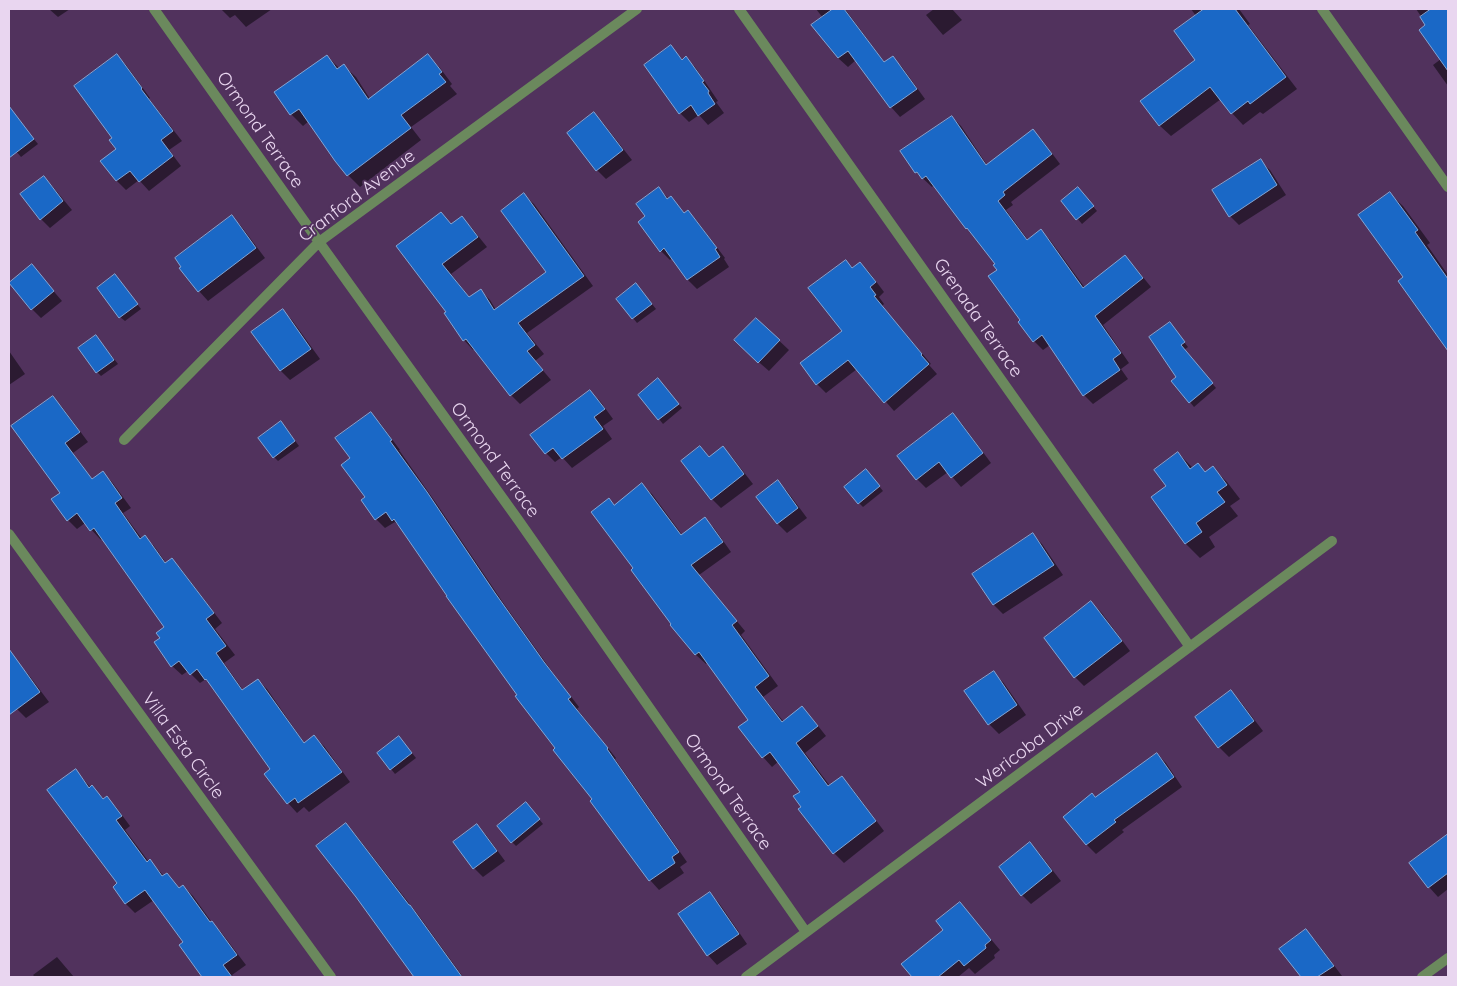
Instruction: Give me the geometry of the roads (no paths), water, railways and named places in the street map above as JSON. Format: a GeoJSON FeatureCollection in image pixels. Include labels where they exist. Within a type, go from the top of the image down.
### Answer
{"type":"FeatureCollection","features":[{"type":"Feature","properties":{"kind":"street","name":"Ormond Terrace"},"geometry":{"type":"LineString","coordinates":[[154,9],[513,513],[806,932]]}},
{"type":"Feature","properties":{"kind":"street","name":"Cranford Avenue"},"geometry":{"type":"LineString","coordinates":[[124,440],[319,242],[637,9]]}},
{"type":"Feature","properties":{"kind":"street","name":"Grenada Terrace"},"geometry":{"type":"LineString","coordinates":[[739,9],[1190,647]]}},
{"type":"Feature","properties":{"kind":"street"},"geometry":{"type":"LineString","coordinates":[[1322,9],[1448,187]]}},
{"type":"Feature","properties":{"kind":"street","name":"Villa Esta Circle"},"geometry":{"type":"LineString","coordinates":[[9,534],[331,977]]}},
{"type":"Feature","properties":{"kind":"street","name":"Wericoba Drive"},"geometry":{"type":"LineString","coordinates":[[746,977],[1332,541]]}},
{"type":"Feature","properties":{"kind":"street"},"geometry":{"type":"LineString","coordinates":[[1422,977],[1448,958]]}}]}
